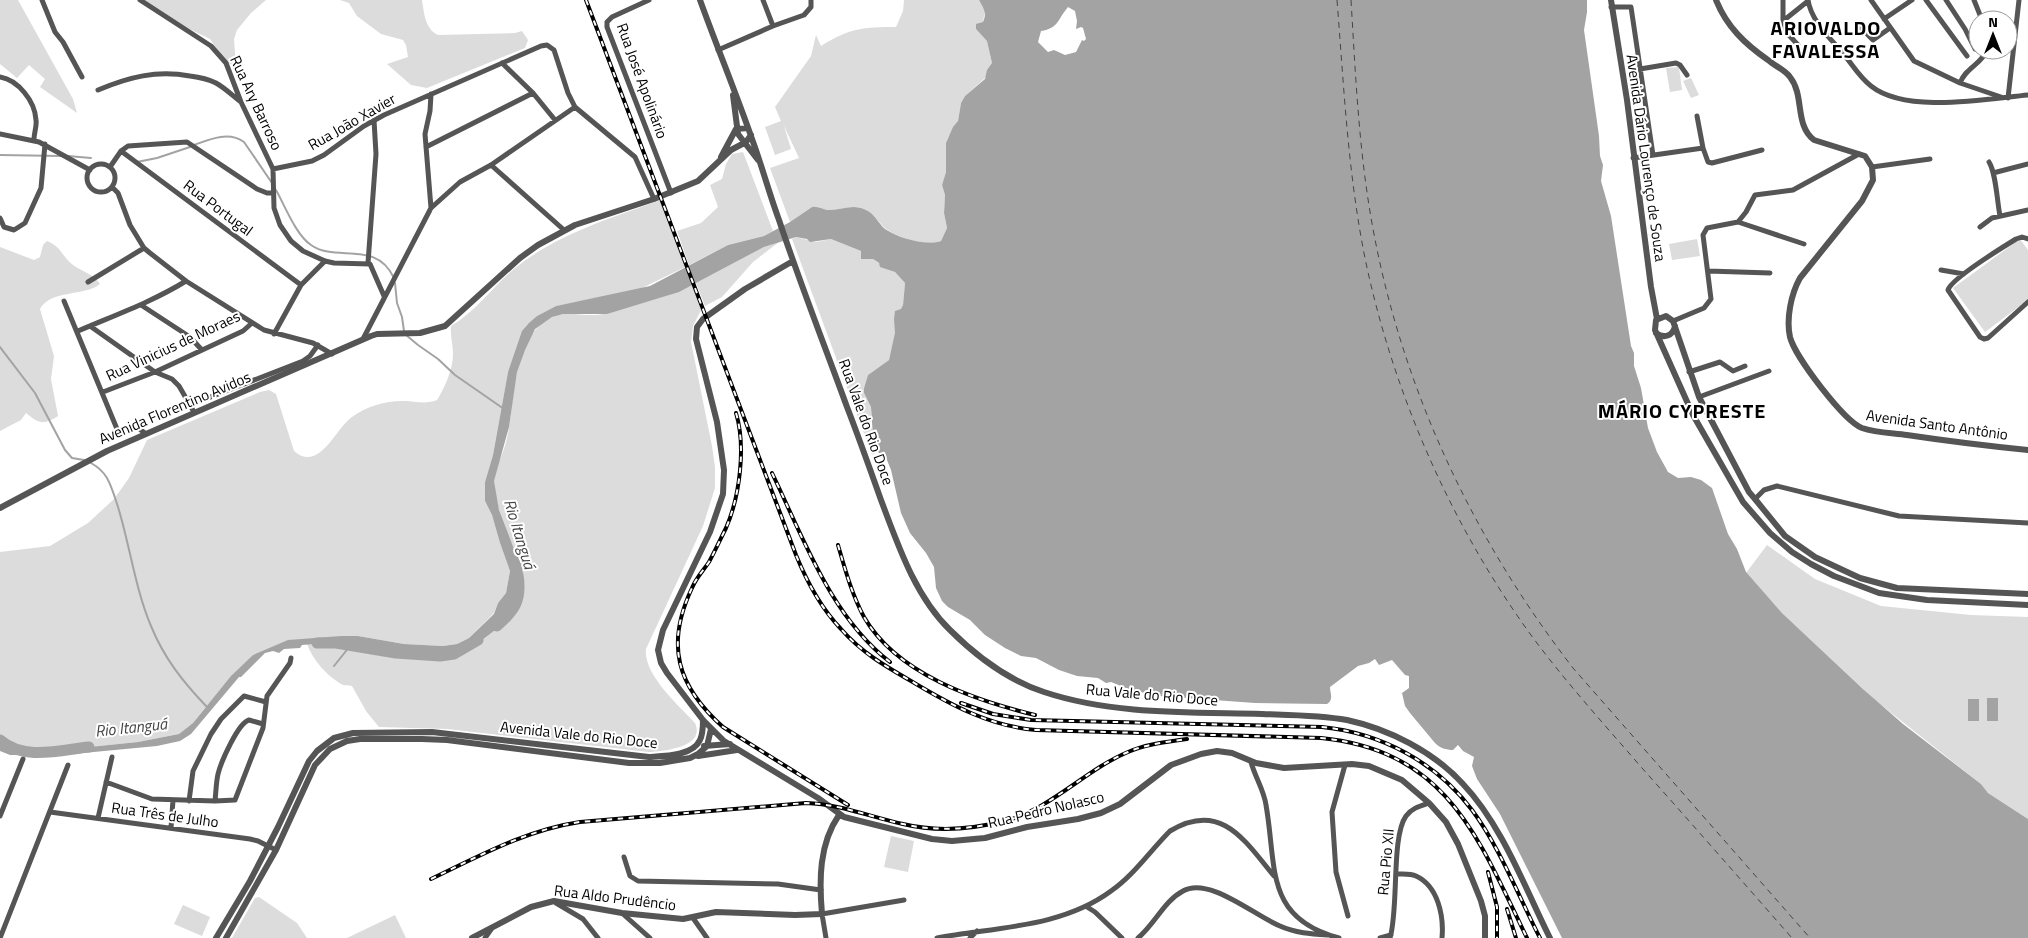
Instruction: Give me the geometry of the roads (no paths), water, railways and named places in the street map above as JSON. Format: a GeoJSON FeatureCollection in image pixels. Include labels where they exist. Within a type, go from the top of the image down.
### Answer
{"type":"FeatureCollection","features":[{"type":"Feature","properties":{"kind":"street"},"geometry":{"type":"LineString","coordinates":[[42,0],[55,32],[63,42],[82,77]]}},
{"type":"Feature","properties":{"kind":"street","name":"Rua Ary Barroso"},"geometry":{"type":"LineString","coordinates":[[140,0],[217,51],[231,71],[241,102],[273,169]]}},
{"type":"Feature","properties":{"kind":"street","name":"Rua José Apolinário"},"geometry":{"type":"LineString","coordinates":[[649,0],[609,19],[607,28],[671,193]]}},
{"type":"Feature","properties":{"kind":"street","name":"Rua Vale do Rio Doce"},"geometry":{"type":"LineString","coordinates":[[700,0],[751,136],[793,261],[890,522],[922,595],[946,627],[974,652],[1007,676],[1044,692],[1074,701],[1105,706],[1160,710],[1312,716],[1358,723],[1407,743],[1434,760],[1460,780],[1475,798],[1493,826],[1550,938]]}},
{"type":"Feature","properties":{"kind":"street"},"geometry":{"type":"LineString","coordinates":[[763,0],[773,26]]}},
{"type":"Feature","properties":{"kind":"street"},"geometry":{"type":"LineString","coordinates":[[718,50],[804,15],[812,7],[811,0]]}},
{"type":"Feature","properties":{"kind":"street"},"geometry":{"type":"LineString","coordinates":[[1716,0],[1727,22],[1740,38],[1791,78],[1796,89],[1803,127],[1809,136],[1820,142],[1860,154],[1868,158],[1872,167],[1930,159]]}},
{"type":"Feature","properties":{"kind":"street"},"geometry":{"type":"LineString","coordinates":[[1783,0],[1783,21],[1786,32],[1798,45]]}},
{"type":"Feature","properties":{"kind":"street"},"geometry":{"type":"LineString","coordinates":[[1783,21],[1808,0],[1812,14],[1832,42],[1865,80],[1880,91],[1907,99],[1950,103],[2028,95]]}},
{"type":"Feature","properties":{"kind":"street"},"geometry":{"type":"LineString","coordinates":[[1871,0],[1914,61],[1960,82],[2005,98]]}},
{"type":"Feature","properties":{"kind":"street"},"geometry":{"type":"LineString","coordinates":[[1884,19],[1912,0]]}},
{"type":"Feature","properties":{"kind":"street"},"geometry":{"type":"LineString","coordinates":[[1926,0],[1967,56]]}},
{"type":"Feature","properties":{"kind":"street"},"geometry":{"type":"LineString","coordinates":[[1946,0],[1968,35]]}},
{"type":"Feature","properties":{"kind":"street"},"geometry":{"type":"LineString","coordinates":[[2005,98],[2019,0]]}},
{"type":"Feature","properties":{"kind":"street"},"geometry":{"type":"LineString","coordinates":[[1611,3],[1630,7],[1653,155]]}},
{"type":"Feature","properties":{"kind":"street","name":"Avenida Dário Lourenço de Souza"},"geometry":{"type":"LineString","coordinates":[[1611,3],[1657,319]]}},
{"type":"Feature","properties":{"kind":"street"},"geometry":{"type":"LineString","coordinates":[[1861,28],[1873,40],[1890,28]]}},
{"type":"Feature","properties":{"kind":"street","name":"Rua João Xavier"},"geometry":{"type":"LineString","coordinates":[[273,169],[312,161],[324,155],[374,120],[541,46],[547,45],[552,47],[570,100],[575,106]]}},
{"type":"Feature","properties":{"kind":"street"},"geometry":{"type":"LineString","coordinates":[[1960,82],[1964,73],[1978,60]]}},
{"type":"Feature","properties":{"kind":"street"},"geometry":{"type":"LineString","coordinates":[[502,63],[533,93],[555,120]]}},
{"type":"Feature","properties":{"kind":"street"},"geometry":{"type":"LineString","coordinates":[[1640,69],[1676,63],[1680,64],[1687,74]]}},
{"type":"Feature","properties":{"kind":"street"},"geometry":{"type":"LineString","coordinates":[[98,90],[122,80],[147,74],[184,75],[203,78],[217,83],[241,102]]}},
{"type":"Feature","properties":{"kind":"street"},"geometry":{"type":"LineString","coordinates":[[0,77],[19,85],[31,104],[36,119],[34,139]]}},
{"type":"Feature","properties":{"kind":"street"},"geometry":{"type":"LineString","coordinates":[[732,86],[736,129],[744,144],[760,162]]}},
{"type":"Feature","properties":{"kind":"street"},"geometry":{"type":"LineString","coordinates":[[426,147],[533,93]]}},
{"type":"Feature","properties":{"kind":"street"},"geometry":{"type":"LineString","coordinates":[[431,94],[430,111],[425,128],[431,208]]}},
{"type":"Feature","properties":{"kind":"street"},"geometry":{"type":"LineString","coordinates":[[363,339],[431,208],[460,182],[491,165],[575,106],[635,157],[654,199]]}},
{"type":"Feature","properties":{"kind":"street"},"geometry":{"type":"LineString","coordinates":[[1697,116],[1703,148],[1708,162],[1711,163],[1762,150]]}},
{"type":"Feature","properties":{"kind":"street"},"geometry":{"type":"LineString","coordinates":[[368,263],[376,154],[374,120]]}},
{"type":"Feature","properties":{"kind":"street"},"geometry":{"type":"LineString","coordinates":[[736,129],[748,128]]}},
{"type":"Feature","properties":{"kind":"street"},"geometry":{"type":"LineString","coordinates":[[720,160],[736,129]]}},
{"type":"Feature","properties":{"kind":"street"},"geometry":{"type":"LineString","coordinates":[[0,134],[34,139],[90,170]]}},
{"type":"Feature","properties":{"kind":"street"},"geometry":{"type":"LineString","coordinates":[[720,160],[736,147],[744,144],[751,136]]}},
{"type":"Feature","properties":{"kind":"street"},"geometry":{"type":"LineString","coordinates":[[110,167],[121,151],[131,145],[187,142],[257,189],[272,193]]}},
{"type":"Feature","properties":{"kind":"street"},"geometry":{"type":"LineString","coordinates":[[0,218],[4,227],[14,230],[25,224],[41,188],[45,144]]}},
{"type":"Feature","properties":{"kind":"street"},"geometry":{"type":"LineString","coordinates":[[1633,158],[1703,148]]}},
{"type":"Feature","properties":{"kind":"street","name":"Rua Portugal"},"geometry":{"type":"LineString","coordinates":[[121,151],[301,285]]}},
{"type":"Feature","properties":{"kind":"street"},"geometry":{"type":"LineString","coordinates":[[1738,222],[1755,195],[1793,190],[1860,154]]}},
{"type":"Feature","properties":{"kind":"street","name":"Avenida Florentino Avidos"},"geometry":{"type":"LineString","coordinates":[[0,508],[74,467],[194,412],[363,339],[377,334],[420,333],[445,326],[520,258],[564,230],[671,193],[698,181],[720,160]]}},
{"type":"Feature","properties":{"kind":"street"},"geometry":{"type":"LineString","coordinates":[[1989,162],[1993,173],[2000,216]]}},
{"type":"Feature","properties":{"kind":"street"},"geometry":{"type":"LineString","coordinates":[[99,164],[110,167],[115,177],[112,187],[103,192],[92,189],[87,180],[90,170],[99,164]]}},
{"type":"Feature","properties":{"kind":"street"},"geometry":{"type":"LineString","coordinates":[[1993,173],[2028,164]]}},
{"type":"Feature","properties":{"kind":"street"},"geometry":{"type":"LineString","coordinates":[[491,165],[564,230]]}},
{"type":"Feature","properties":{"kind":"street","name":"Avenida Santo Antônio"},"geometry":{"type":"LineString","coordinates":[[1872,167],[1872,184],[1862,201],[1797,284],[1789,324],[1794,347],[1828,396],[1848,419],[1861,428],[1951,442],[2028,450]]}},
{"type":"Feature","properties":{"kind":"street"},"geometry":{"type":"LineString","coordinates":[[273,169],[272,193],[277,218],[290,241],[303,251],[325,261],[334,263],[368,263],[373,268],[384,296]]}},
{"type":"Feature","properties":{"kind":"street"},"geometry":{"type":"LineString","coordinates":[[112,187],[118,193],[126,219],[144,248],[186,281],[252,323],[274,334],[318,345],[332,354]]}},
{"type":"Feature","properties":{"kind":"street"},"geometry":{"type":"LineString","coordinates":[[1980,227],[1988,219],[2028,210]]}},
{"type":"Feature","properties":{"kind":"street"},"geometry":{"type":"LineString","coordinates":[[1674,324],[1704,308],[1712,294],[1702,235],[1704,230],[1710,227],[1738,222],[1804,244]]}},
{"type":"Feature","properties":{"kind":"street"},"geometry":{"type":"LineString","coordinates":[[2028,240],[2022,237],[2016,238],[1949,285],[1948,292],[1982,338],[1988,338],[2028,302]]}},
{"type":"Feature","properties":{"kind":"street"},"geometry":{"type":"LineString","coordinates":[[88,282],[144,248]]}},
{"type":"Feature","properties":{"kind":"street"},"geometry":{"type":"LineString","coordinates":[[274,334],[301,285],[325,261]]}},
{"type":"Feature","properties":{"kind":"street"},"geometry":{"type":"LineString","coordinates":[[694,747],[702,736],[703,720],[664,668],[658,650],[663,630],[710,532],[723,494],[724,481],[717,422],[696,339],[697,327],[703,319],[745,289],[793,261]]}},
{"type":"Feature","properties":{"kind":"street"},"geometry":{"type":"LineString","coordinates":[[1708,270],[1770,273]]}},
{"type":"Feature","properties":{"kind":"street"},"geometry":{"type":"LineString","coordinates":[[1941,270],[1964,274]]}},
{"type":"Feature","properties":{"kind":"street"},"geometry":{"type":"LineString","coordinates":[[78,331],[166,294],[186,281]]}},
{"type":"Feature","properties":{"kind":"street"},"geometry":{"type":"LineString","coordinates":[[64,302],[119,430],[124,431],[137,427],[146,434]]}},
{"type":"Feature","properties":{"kind":"street"},"geometry":{"type":"LineString","coordinates":[[141,305],[190,337],[201,350]]}},
{"type":"Feature","properties":{"kind":"street"},"geometry":{"type":"LineString","coordinates":[[2028,594],[1897,588],[1860,578],[1815,556],[1785,536],[1754,499],[1729,455],[1699,397],[1674,324],[1666,316],[1657,319],[1654,326],[1656,333],[1693,415],[1719,460],[1748,508],[1770,533],[1792,552],[1811,564],[1856,586],[1879,593],[1927,600],[2028,605]]}},
{"type":"Feature","properties":{"kind":"street","name":"Rua Vinicius de Moraes"},"geometry":{"type":"LineString","coordinates":[[103,392],[155,372],[243,331],[252,323]]}},
{"type":"Feature","properties":{"kind":"street"},"geometry":{"type":"LineString","coordinates":[[1656,333],[1668,336],[1673,332],[1674,324]]}},
{"type":"Feature","properties":{"kind":"street"},"geometry":{"type":"LineString","coordinates":[[90,326],[155,372],[172,379],[179,386],[194,412]]}},
{"type":"Feature","properties":{"kind":"street"},"geometry":{"type":"LineString","coordinates":[[190,404],[303,361],[310,356],[318,345]]}},
{"type":"Feature","properties":{"kind":"street"},"geometry":{"type":"LineString","coordinates":[[1690,372],[1720,362],[1733,371],[1745,366]]}},
{"type":"Feature","properties":{"kind":"street"},"geometry":{"type":"LineString","coordinates":[[1699,397],[1769,371]]}},
{"type":"Feature","properties":{"kind":"street"},"geometry":{"type":"LineString","coordinates":[[1719,460],[1729,455]]}},
{"type":"Feature","properties":{"kind":"street"},"geometry":{"type":"LineString","coordinates":[[1754,499],[1764,490],[1777,486],[1899,516],[2028,523]]}},
{"type":"Feature","properties":{"kind":"street"},"geometry":{"type":"LineString","coordinates":[[1896,596],[1897,588]]}},
{"type":"Feature","properties":{"kind":"street"},"geometry":{"type":"LineString","coordinates":[[1997,604],[1998,592]]}},
{"type":"Feature","properties":{"kind":"street"},"geometry":{"type":"LineString","coordinates":[[106,782],[148,798],[189,801],[234,800],[264,724],[268,693],[290,664],[291,658]]}},
{"type":"Feature","properties":{"kind":"street"},"geometry":{"type":"LineString","coordinates":[[189,801],[194,766],[217,724],[244,696],[266,702]]}},
{"type":"Feature","properties":{"kind":"street"},"geometry":{"type":"LineString","coordinates":[[216,801],[217,781],[221,766],[243,723],[249,720],[264,724]]}},
{"type":"Feature","properties":{"kind":"street","name":"Rua Pedro Nolasco"},"geometry":{"type":"LineString","coordinates":[[703,720],[737,750],[818,798],[839,815],[938,840],[958,841],[985,838],[1027,827],[1078,819],[1100,813],[1120,804],[1171,765],[1192,756],[1224,752],[1232,753],[1251,762],[1284,768],[1364,765],[1395,776],[1429,803],[1446,822],[1461,850],[1483,908],[1485,938]]}},
{"type":"Feature","properties":{"kind":"street"},"geometry":{"type":"LineString","coordinates":[[707,746],[711,729]]}},
{"type":"Feature","properties":{"kind":"street","name":"Avenida Vale do Rio Doce"},"geometry":{"type":"LineString","coordinates":[[216,938],[268,846],[312,756],[328,742],[346,734],[432,732],[648,757],[680,753],[694,747],[730,744]]}},
{"type":"Feature","properties":{"kind":"street","name":"Avenida Vale do Rio Doce"},"geometry":{"type":"LineString","coordinates":[[226,938],[276,850],[315,765],[330,749],[347,741],[439,739],[640,764],[690,758],[707,746]]}},
{"type":"Feature","properties":{"kind":"street"},"geometry":{"type":"LineString","coordinates":[[690,758],[737,750]]}},
{"type":"Feature","properties":{"kind":"street"},"geometry":{"type":"LineString","coordinates":[[98,818],[112,757]]}},
{"type":"Feature","properties":{"kind":"street"},"geometry":{"type":"LineString","coordinates":[[0,816],[23,759]]}},
{"type":"Feature","properties":{"kind":"street"},"geometry":{"type":"LineString","coordinates":[[1251,762],[1266,803],[1274,876],[1280,892],[1295,915],[1307,926],[1339,938]]}},
{"type":"Feature","properties":{"kind":"street"},"geometry":{"type":"LineString","coordinates":[[0,938],[68,765]]}},
{"type":"Feature","properties":{"kind":"street"},"geometry":{"type":"LineString","coordinates":[[1345,765],[1332,806],[1332,820],[1336,872],[1348,916]]}},
{"type":"Feature","properties":{"kind":"street"},"geometry":{"type":"LineString","coordinates":[[171,828],[173,800]]}},
{"type":"Feature","properties":{"kind":"street","name":"Rua Pio XII"},"geometry":{"type":"LineString","coordinates":[[1391,936],[1394,920],[1401,825],[1410,811],[1429,803]]}},
{"type":"Feature","properties":{"kind":"street","name":"Rua Três de Julho"},"geometry":{"type":"LineString","coordinates":[[50,812],[254,840],[276,850]]}},
{"type":"Feature","properties":{"kind":"street"},"geometry":{"type":"LineString","coordinates":[[826,938],[822,914],[822,864],[831,827],[839,815]]}},
{"type":"Feature","properties":{"kind":"street"},"geometry":{"type":"LineString","coordinates":[[936,938],[1060,917],[1087,906],[1120,884],[1170,831],[1178,826],[1195,821],[1213,821],[1230,827],[1239,834],[1274,876]]}},
{"type":"Feature","properties":{"kind":"street"},"geometry":{"type":"LineString","coordinates":[[624,857],[630,876],[638,881],[778,884],[821,890]]}},
{"type":"Feature","properties":{"kind":"street"},"geometry":{"type":"LineString","coordinates":[[1396,874],[1414,875],[1431,889],[1440,910],[1442,938]]}},
{"type":"Feature","properties":{"kind":"street"},"geometry":{"type":"LineString","coordinates":[[1138,938],[1150,928],[1178,894],[1189,888],[1196,887],[1203,887],[1221,894],[1288,929],[1308,934],[1328,935]]}},
{"type":"Feature","properties":{"kind":"street"},"geometry":{"type":"LineString","coordinates":[[822,914],[904,900]]}},
{"type":"Feature","properties":{"kind":"street"},"geometry":{"type":"LineString","coordinates":[[554,901],[583,919],[598,938]]}},
{"type":"Feature","properties":{"kind":"street","name":"Rua Aldo Prudêncio"},"geometry":{"type":"LineString","coordinates":[[472,938],[531,906],[554,901],[622,913],[683,919],[716,912],[795,915],[822,914]]}},
{"type":"Feature","properties":{"kind":"street"},"geometry":{"type":"LineString","coordinates":[[1087,906],[1122,938]]}},
{"type":"Feature","properties":{"kind":"street"},"geometry":{"type":"LineString","coordinates":[[622,913],[650,938]]}},
{"type":"Feature","properties":{"kind":"street"},"geometry":{"type":"LineString","coordinates":[[693,918],[707,938]]}},
{"type":"Feature","properties":{"kind":"street"},"geometry":{"type":"LineString","coordinates":[[485,938],[492,928]]}},
{"type":"Feature","properties":{"kind":"street"},"geometry":{"type":"LineString","coordinates":[[970,938],[977,931]]}},
{"type":"Feature","properties":{"kind":"street"},"geometry":{"type":"LineString","coordinates":[[1380,938],[1391,936]]}},
{"type":"Feature","properties":{"kind":"waterway"},"geometry":{"type":"LineString","coordinates":[[194,145],[219,137],[238,139],[244,142],[272,183]]}},
{"type":"Feature","properties":{"kind":"waterway"},"geometry":{"type":"LineString","coordinates":[[137,162],[157,158],[190,147]]}},
{"type":"Feature","properties":{"kind":"waterway"},"geometry":{"type":"LineString","coordinates":[[0,155],[61,156]]}},
{"type":"Feature","properties":{"kind":"waterway"},"geometry":{"type":"LineString","coordinates":[[68,156],[91,158]]}},
{"type":"Feature","properties":{"kind":"waterway"},"geometry":{"type":"LineString","coordinates":[[276,190],[300,234],[311,245],[321,250],[366,255],[377,259],[386,266],[394,278]]}},
{"type":"Feature","properties":{"kind":"waterway"},"geometry":{"type":"LineString","coordinates":[[395,283],[397,303],[404,331]]}},
{"type":"Feature","properties":{"kind":"waterway"},"geometry":{"type":"LineString","coordinates":[[406,335],[438,359],[455,375],[504,409]]}},
{"type":"Feature","properties":{"kind":"waterway"},"geometry":{"type":"LineString","coordinates":[[0,347],[35,393],[65,450],[72,458],[84,460]]}},
{"type":"Feature","properties":{"kind":"waterway"},"geometry":{"type":"LineString","coordinates":[[91,463],[104,473],[112,489],[145,612],[156,638],[175,669],[207,707]]}},
{"type":"Feature","properties":{"kind":"waterway","name":"Rio Itanguá"},"geometry":{"type":"LineString","coordinates":[[497,626],[516,604],[519,591],[518,575]]}},
{"type":"Feature","properties":{"kind":"waterway","name":"Rio Itanguá"},"geometry":{"type":"LineString","coordinates":[[317,643],[336,643],[396,653],[440,656],[454,654],[478,640]]}},
{"type":"Feature","properties":{"kind":"waterway"},"geometry":{"type":"LineString","coordinates":[[334,666],[350,646]]}},
{"type":"Feature","properties":{"kind":"waterway","name":"Rio Itanguá"},"geometry":{"type":"LineString","coordinates":[[0,740],[20,750],[31,752],[54,752],[89,747]]}},
{"type":"Feature","properties":{"kind":"railway"},"geometry":{"type":"LineString","coordinates":[[586,0],[796,555],[821,603],[849,637],[865,652],[883,664],[941,698],[986,719],[1019,728],[1321,738],[1364,746],[1400,761],[1429,781],[1453,805],[1474,834],[1492,866],[1527,938]]}},
{"type":"Feature","properties":{"kind":"railway"},"geometry":{"type":"LineString","coordinates":[[736,413],[741,440],[741,455],[735,501],[726,528],[709,562],[694,584],[684,609],[679,628],[680,664],[695,696],[707,712],[723,727],[848,805]]}},
{"type":"Feature","properties":{"kind":"railway"},"geometry":{"type":"LineString","coordinates":[[772,473],[820,575],[851,622],[869,644],[890,662]]}},
{"type":"Feature","properties":{"kind":"railway"},"geometry":{"type":"LineString","coordinates":[[838,545],[852,591],[864,617],[878,637],[896,654],[939,682],[987,701],[1035,715]]}},
{"type":"Feature","properties":{"kind":"railway"},"geometry":{"type":"LineString","coordinates":[[961,703],[993,714],[1031,720],[1322,727],[1344,730],[1386,743],[1424,764],[1442,778],[1472,810],[1491,839],[1540,938]]}},
{"type":"Feature","properties":{"kind":"railway"},"geometry":{"type":"LineString","coordinates":[[431,879],[522,837],[580,822],[806,803],[831,806],[903,824],[928,828],[954,829],[993,824],[1038,808],[1097,769],[1128,752],[1149,745],[1187,739]]}},
{"type":"Feature","properties":{"kind":"railway"},"geometry":{"type":"LineString","coordinates":[[1488,872],[1497,907],[1497,938]]}},
{"type":"Feature","properties":{"kind":"railway"},"geometry":{"type":"LineString","coordinates":[[1507,909],[1516,938]]}},
{"type":"Feature","properties":{"kind":"district","name":"ARIOVALDO FAVALESSA"},"geometry":{"type":"Point","coordinates":[1826,40]}},
{"type":"Feature","properties":{"kind":"district","name":"MÁRIO CYPRESTE"},"geometry":{"type":"Point","coordinates":[1682,411]}}]}
